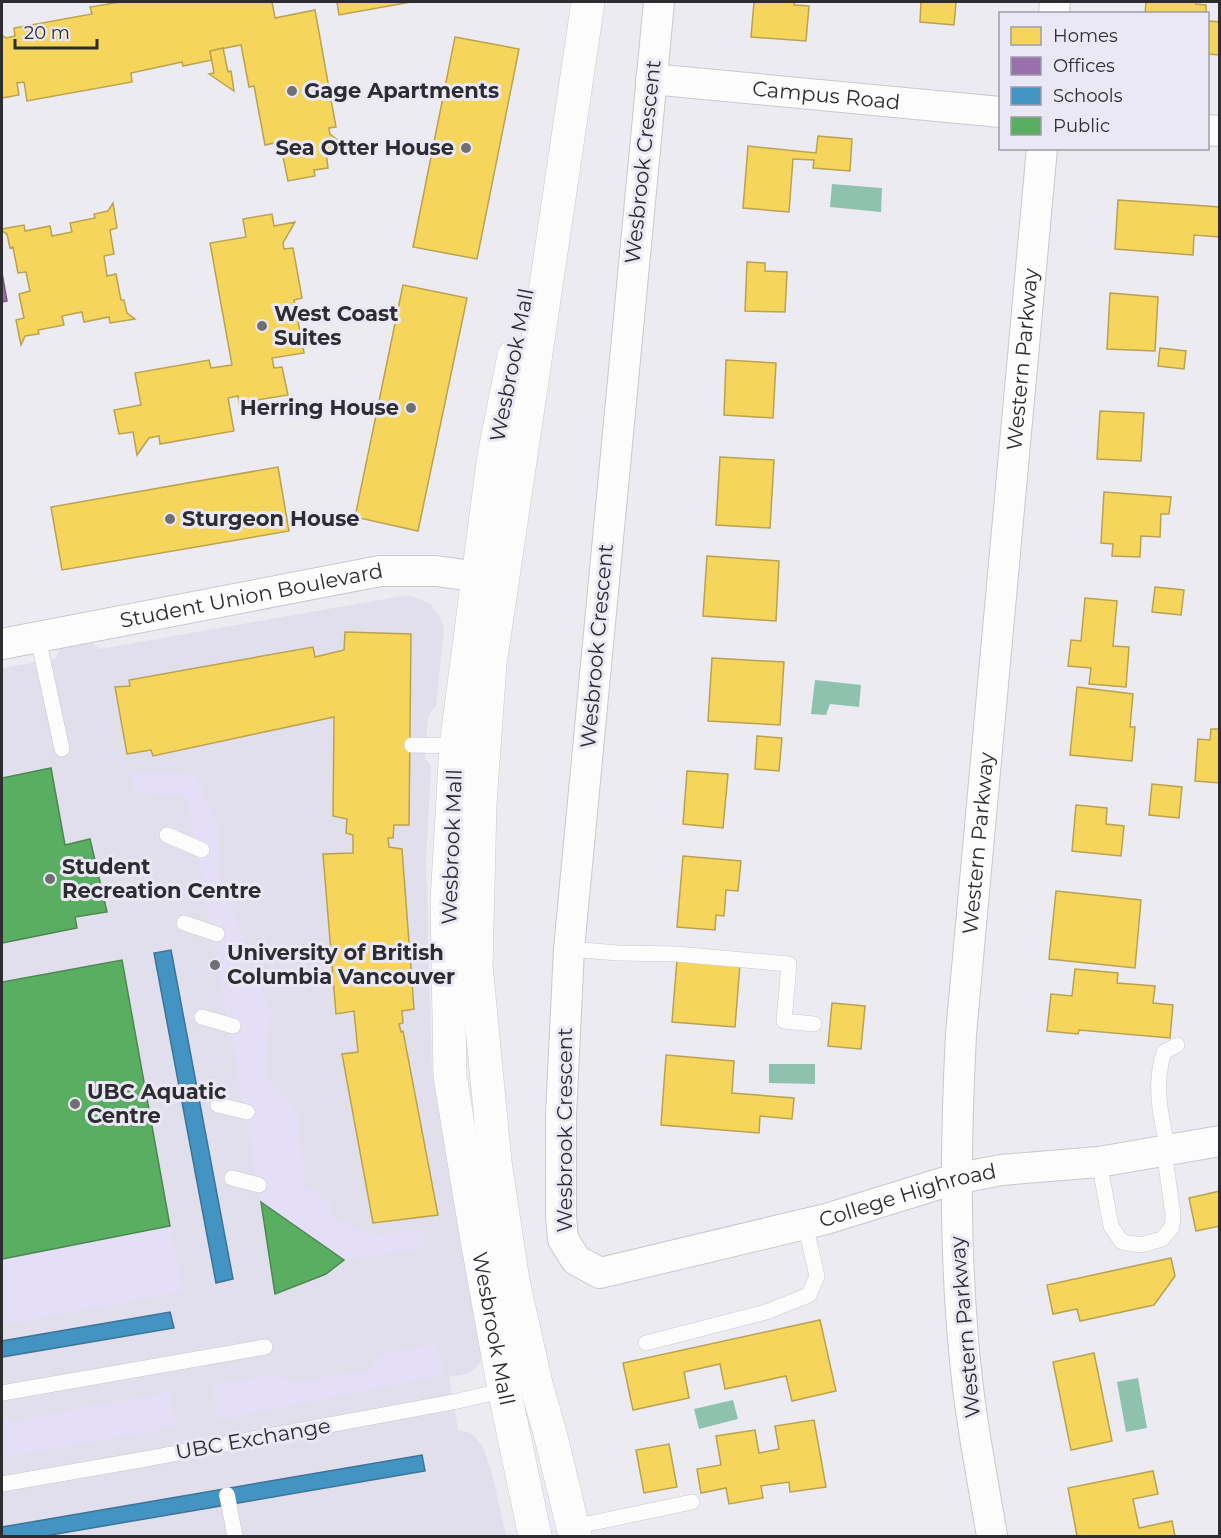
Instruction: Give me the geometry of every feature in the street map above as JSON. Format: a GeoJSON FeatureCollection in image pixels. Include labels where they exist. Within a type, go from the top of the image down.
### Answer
{"type":"FeatureCollection","features":[{"type":"Feature","properties":{"kind":"main road","name":"Wesbrook Mall"},"geometry":{"type":"LineString","coordinates":[[535,1536],[520,1387],[476,1234],[450,1076],[447,901],[470,747],[490,578],[494,455],[526,287],[558,196],[588,2]]}},
{"type":"Feature","properties":{"kind":"main road","name":"Wesbrook Mall"},"geometry":{"type":"LineString","coordinates":[[520,1387],[550,1433],[574,1532]]}},
{"type":"Feature","properties":{"kind":"street","name":"Wesbrook Crescent"},"geometry":{"type":"LineString","coordinates":[[600,1273],[576,1260],[563,1239],[561,1115],[569,949],[658,2]]}},
{"type":"Feature","properties":{"kind":"street","name":"Campus Road"},"geometry":{"type":"LineString","coordinates":[[651,79],[999,112]]}},
{"type":"Feature","properties":{"kind":"street","name":"Western Parkway"},"geometry":{"type":"LineString","coordinates":[[992,1536],[966,1368],[957,1245],[955,1179],[961,1034],[1042,150]]}},
{"type":"Feature","properties":{"kind":"street","name":"Student Union Boulevard"},"geometry":{"type":"LineString","coordinates":[[2,644],[380,571],[436,571],[490,578]]}},
{"type":"Feature","properties":{"kind":"street","name":"College Highroad"},"geometry":{"type":"LineString","coordinates":[[600,1273],[805,1224],[955,1179],[1001,1170],[1099,1162],[1220,1141]]}},
{"type":"Feature","properties":{"kind":"lane"},"geometry":{"type":"LineString","coordinates":[[38,638],[62,749]]}},
{"type":"Feature","properties":{"kind":"lane"},"geometry":{"type":"LineString","coordinates":[[412,746],[470,747]]}},
{"type":"Feature","properties":{"kind":"lane"},"geometry":{"type":"LineString","coordinates":[[167,835],[202,850]]}},
{"type":"Feature","properties":{"kind":"lane"},"geometry":{"type":"LineString","coordinates":[[184,922],[217,934]]}},
{"type":"Feature","properties":{"kind":"lane"},"geometry":{"type":"LineString","coordinates":[[569,949],[676,954],[789,964],[784,1021],[814,1024]]}},
{"type":"Feature","properties":{"kind":"lane"},"geometry":{"type":"LineString","coordinates":[[202,1017],[232,1026]]}},
{"type":"Feature","properties":{"kind":"lane"},"geometry":{"type":"LineString","coordinates":[[1099,1162],[1111,1226],[1122,1242],[1142,1245],[1162,1239],[1172,1227],[1172,1205],[1158,1103],[1159,1066],[1164,1052],[1177,1045]]}},
{"type":"Feature","properties":{"kind":"lane"},"geometry":{"type":"LineString","coordinates":[[218,1105],[247,1112]]}},
{"type":"Feature","properties":{"kind":"lane"},"geometry":{"type":"LineString","coordinates":[[232,1178],[259,1185]]}},
{"type":"Feature","properties":{"kind":"lane"},"geometry":{"type":"LineString","coordinates":[[646,1343],[766,1312],[808,1295],[817,1276],[805,1224]]}},
{"type":"Feature","properties":{"kind":"lane"},"geometry":{"type":"LineString","coordinates":[[2,1393],[265,1347]]}},
{"type":"Feature","properties":{"kind":"lane","name":"UBC Exchange"},"geometry":{"type":"LineString","coordinates":[[2,1484],[458,1401],[520,1387]]}},
{"type":"Feature","properties":{"kind":"lane"},"geometry":{"type":"LineString","coordinates":[[226,1495],[235,1536]]}},
{"type":"Feature","properties":{"kind":"lane"},"geometry":{"type":"LineString","coordinates":[[574,1532],[692,1502]]}},
{"type":"Feature","properties":{"kind":"shaded area"},"geometry":{"type":"Polygon","coordinates":[[[832,184],[882,188],[881,212],[830,207],[832,184]]]}},
{"type":"Feature","properties":{"kind":"shaded area","name":"University of British Columbia Vancouver"},"geometry":{"type":"Polygon","coordinates":[[[412,596],[431,604],[442,621],[444,629],[436,706],[428,716],[425,759],[431,768],[426,860],[432,1070],[481,1352],[481,1361],[475,1369],[467,1374],[449,1377],[458,1430],[471,1433],[483,1447],[492,1473],[506,1536],[2,1536],[2,668],[55,659],[62,646],[89,641],[100,649],[412,596]]]}},
{"type":"Feature","properties":{"kind":"shaded area"},"geometry":{"type":"Polygon","coordinates":[[[815,680],[861,685],[859,707],[830,704],[826,715],[811,714],[815,680]]]}},
{"type":"Feature","properties":{"kind":"shaded area"},"geometry":{"type":"Polygon","coordinates":[[[131,772],[196,775],[218,825],[218,870],[271,1011],[265,1076],[298,1113],[305,1186],[330,1202],[331,1218],[376,1235],[422,1230],[425,1248],[344,1260],[261,1202],[187,796],[133,792],[131,772]]]}},
{"type":"Feature","properties":{"kind":"shaded area"},"geometry":{"type":"Polygon","coordinates":[[[769,1064],[815,1064],[815,1084],[769,1083],[769,1064]]]}},
{"type":"Feature","properties":{"kind":"shaded area"},"geometry":{"type":"Polygon","coordinates":[[[170,1226],[183,1292],[2,1325],[2,1259],[170,1226]]]}},
{"type":"Feature","properties":{"kind":"shaded area"},"geometry":{"type":"Polygon","coordinates":[[[437,1342],[445,1375],[219,1420],[212,1385],[276,1374],[292,1383],[370,1370],[379,1355],[437,1342]]]}},
{"type":"Feature","properties":{"kind":"shaded area"},"geometry":{"type":"Polygon","coordinates":[[[1138,1378],[1147,1428],[1126,1432],[1117,1382],[1138,1378]]]}},
{"type":"Feature","properties":{"kind":"shaded area"},"geometry":{"type":"Polygon","coordinates":[[[170,1392],[176,1427],[2,1458],[2,1422],[170,1392]]]}},
{"type":"Feature","properties":{"kind":"shaded area"},"geometry":{"type":"Polygon","coordinates":[[[733,1400],[738,1419],[699,1429],[694,1409],[733,1400]]]}},
{"type":"Feature","properties":{"kind":"building: Homes","name":"Gage Apartments"},"geometry":{"type":"Polygon","coordinates":[[[120,2],[272,2],[275,18],[315,10],[336,127],[329,128],[330,134],[348,148],[326,152],[328,168],[314,170],[315,176],[288,181],[281,147],[289,146],[288,140],[265,145],[254,86],[249,87],[241,45],[210,51],[212,60],[183,66],[182,62],[131,73],[132,82],[27,101],[24,82],[17,83],[19,95],[2,98],[2,35],[6,38],[15,36],[14,28],[92,14],[90,7],[120,2]]]}},
{"type":"Feature","properties":{"kind":"building: Homes"},"geometry":{"type":"Polygon","coordinates":[[[337,2],[411,2],[339,15],[337,2]]]}},
{"type":"Feature","properties":{"kind":"building: Homes"},"geometry":{"type":"Polygon","coordinates":[[[754,2],[795,2],[794,5],[809,6],[806,41],[751,37],[754,2]]]}},
{"type":"Feature","properties":{"kind":"building: Homes"},"geometry":{"type":"Polygon","coordinates":[[[921,2],[956,2],[954,25],[920,22],[921,2]]]}},
{"type":"Feature","properties":{"kind":"building: Homes"},"geometry":{"type":"Polygon","coordinates":[[[1146,2],[1196,2],[1196,4],[1206,5],[1206,12],[1145,12],[1146,2]]]}},
{"type":"Feature","properties":{"kind":"building: Homes"},"geometry":{"type":"Polygon","coordinates":[[[1209,21],[1220,22],[1220,55],[1209,54],[1209,21]]]}},
{"type":"Feature","properties":{"kind":"building: Homes","name":"Sea Otter House"},"geometry":{"type":"Polygon","coordinates":[[[455,37],[519,49],[477,259],[413,247],[455,37]]]}},
{"type":"Feature","properties":{"kind":"building: Homes"},"geometry":{"type":"Polygon","coordinates":[[[223,48],[228,72],[231,71],[234,91],[209,74],[214,73],[210,51],[223,48]]]}},
{"type":"Feature","properties":{"kind":"building: Homes"},"geometry":{"type":"Polygon","coordinates":[[[818,136],[852,139],[850,171],[813,168],[814,160],[793,159],[789,212],[743,208],[748,146],[816,153],[818,136]]]}},
{"type":"Feature","properties":{"kind":"building: Homes"},"geometry":{"type":"Polygon","coordinates":[[[1118,200],[1220,207],[1220,237],[1194,235],[1193,255],[1115,249],[1118,200]]]}},
{"type":"Feature","properties":{"kind":"building: Homes"},"geometry":{"type":"Polygon","coordinates":[[[113,203],[117,228],[110,230],[114,254],[104,256],[107,276],[116,274],[121,300],[124,300],[127,313],[135,319],[110,323],[109,317],[84,322],[82,312],[62,316],[64,325],[38,330],[39,334],[25,336],[21,345],[16,320],[24,318],[19,294],[30,291],[26,272],[18,273],[13,247],[10,248],[7,234],[2,229],[24,225],[25,231],[50,226],[52,236],[72,232],[70,223],[95,218],[94,214],[108,211],[113,203]]]}},
{"type":"Feature","properties":{"kind":"building: Homes","name":"West Coast Suites"},"geometry":{"type":"Polygon","coordinates":[[[272,214],[274,226],[295,222],[283,243],[284,249],[293,248],[302,298],[294,300],[304,353],[272,358],[274,368],[282,367],[288,395],[239,403],[238,396],[228,398],[234,431],[160,444],[159,436],[149,438],[137,455],[133,432],[119,434],[114,410],[141,405],[135,373],[209,360],[211,368],[232,365],[210,243],[246,237],[243,219],[272,214]]]}},
{"type":"Feature","properties":{"kind":"building: Homes"},"geometry":{"type":"Polygon","coordinates":[[[747,262],[765,263],[765,271],[787,272],[785,312],[745,311],[747,262]]]}},
{"type":"Feature","properties":{"kind":"building: Homes","name":"Herring House"},"geometry":{"type":"Polygon","coordinates":[[[403,285],[467,298],[418,531],[355,517],[403,285]]]}},
{"type":"Feature","properties":{"kind":"building: Homes"},"geometry":{"type":"Polygon","coordinates":[[[1110,293],[1158,297],[1155,351],[1107,349],[1110,293]]]}},
{"type":"Feature","properties":{"kind":"building: Homes"},"geometry":{"type":"Polygon","coordinates":[[[1160,348],[1186,351],[1184,369],[1158,366],[1160,348]]]}},
{"type":"Feature","properties":{"kind":"building: Homes"},"geometry":{"type":"Polygon","coordinates":[[[726,360],[776,363],[773,418],[724,415],[726,360]]]}},
{"type":"Feature","properties":{"kind":"building: Homes"},"geometry":{"type":"Polygon","coordinates":[[[1100,411],[1144,413],[1141,461],[1097,459],[1100,411]]]}},
{"type":"Feature","properties":{"kind":"building: Homes"},"geometry":{"type":"Polygon","coordinates":[[[720,457],[774,460],[770,528],[716,525],[720,457]]]}},
{"type":"Feature","properties":{"kind":"building: Homes","name":"Sturgeon House"},"geometry":{"type":"Polygon","coordinates":[[[278,467],[289,531],[62,570],[51,507],[278,467]]]}},
{"type":"Feature","properties":{"kind":"building: Homes"},"geometry":{"type":"Polygon","coordinates":[[[1104,492],[1171,497],[1169,514],[1161,514],[1160,537],[1141,536],[1140,557],[1112,556],[1113,544],[1101,543],[1104,492]]]}},
{"type":"Feature","properties":{"kind":"building: Homes"},"geometry":{"type":"Polygon","coordinates":[[[707,556],[779,561],[776,621],[703,616],[707,556]]]}},
{"type":"Feature","properties":{"kind":"building: Homes"},"geometry":{"type":"Polygon","coordinates":[[[1155,587],[1184,590],[1181,615],[1152,612],[1155,587]]]}},
{"type":"Feature","properties":{"kind":"building: Homes"},"geometry":{"type":"Polygon","coordinates":[[[1085,598],[1117,601],[1113,646],[1129,647],[1126,687],[1089,684],[1091,668],[1068,666],[1071,640],[1081,641],[1085,598]]]}},
{"type":"Feature","properties":{"kind":"building: Homes"},"geometry":{"type":"Polygon","coordinates":[[[345,632],[411,634],[409,825],[394,825],[393,838],[388,838],[389,847],[402,849],[414,1009],[402,1011],[403,1023],[399,1024],[401,1032],[403,1031],[438,1215],[373,1223],[342,1054],[358,1052],[354,1011],[336,1014],[323,854],[353,853],[353,835],[346,833],[347,819],[333,816],[334,717],[153,756],[151,750],[127,754],[115,687],[130,686],[129,680],[313,647],[315,657],[344,650],[345,632]]]}},
{"type":"Feature","properties":{"kind":"building: Homes"},"geometry":{"type":"Polygon","coordinates":[[[712,658],[784,662],[780,725],[708,721],[712,658]]]}},
{"type":"Feature","properties":{"kind":"building: Homes"},"geometry":{"type":"Polygon","coordinates":[[[1077,687],[1133,694],[1130,727],[1135,727],[1132,761],[1070,755],[1077,687]]]}},
{"type":"Feature","properties":{"kind":"building: Homes"},"geometry":{"type":"Polygon","coordinates":[[[1211,729],[1220,729],[1220,783],[1195,781],[1198,739],[1210,740],[1211,729]]]}},
{"type":"Feature","properties":{"kind":"building: Homes"},"geometry":{"type":"Polygon","coordinates":[[[757,736],[782,738],[779,771],[755,769],[757,736]]]}},
{"type":"Feature","properties":{"kind":"building: Homes"},"geometry":{"type":"Polygon","coordinates":[[[687,771],[728,774],[723,828],[683,824],[687,771]]]}},
{"type":"Feature","properties":{"kind":"building: Homes"},"geometry":{"type":"Polygon","coordinates":[[[1152,784],[1182,787],[1179,818],[1149,815],[1152,784]]]}},
{"type":"Feature","properties":{"kind":"building: Homes"},"geometry":{"type":"Polygon","coordinates":[[[1076,805],[1107,808],[1106,824],[1124,826],[1121,856],[1072,851],[1076,805]]]}},
{"type":"Feature","properties":{"kind":"building: Homes"},"geometry":{"type":"Polygon","coordinates":[[[683,856],[741,861],[738,891],[726,890],[724,916],[716,915],[715,930],[677,927],[683,856]]]}},
{"type":"Feature","properties":{"kind":"building: Homes"},"geometry":{"type":"Polygon","coordinates":[[[1056,891],[1141,900],[1135,968],[1049,959],[1056,891]]]}},
{"type":"Feature","properties":{"kind":"building: Homes"},"geometry":{"type":"Polygon","coordinates":[[[677,959],[740,964],[735,1027],[672,1022],[677,959]]]}},
{"type":"Feature","properties":{"kind":"building: Homes"},"geometry":{"type":"Polygon","coordinates":[[[1075,969],[1118,973],[1117,983],[1155,986],[1153,1003],[1173,1005],[1170,1038],[1079,1030],[1078,1034],[1047,1031],[1051,994],[1072,996],[1075,969]]]}},
{"type":"Feature","properties":{"kind":"building: Homes"},"geometry":{"type":"Polygon","coordinates":[[[832,1003],[865,1006],[861,1049],[828,1046],[832,1003]]]}},
{"type":"Feature","properties":{"kind":"building: Homes"},"geometry":{"type":"Polygon","coordinates":[[[666,1055],[734,1061],[732,1093],[794,1098],[792,1119],[760,1116],[759,1133],[661,1125],[666,1055]]]}},
{"type":"Feature","properties":{"kind":"building: Homes"},"geometry":{"type":"Polygon","coordinates":[[[1220,1191],[1220,1226],[1196,1231],[1189,1198],[1220,1191]]]}},
{"type":"Feature","properties":{"kind":"building: Homes"},"geometry":{"type":"Polygon","coordinates":[[[1171,1258],[1175,1276],[1154,1305],[1080,1321],[1077,1309],[1053,1314],[1047,1285],[1171,1258]]]}},
{"type":"Feature","properties":{"kind":"building: Homes"},"geometry":{"type":"Polygon","coordinates":[[[820,1320],[836,1391],[792,1401],[786,1376],[725,1389],[720,1364],[684,1372],[689,1398],[633,1410],[623,1363],[820,1320]]]}},
{"type":"Feature","properties":{"kind":"building: Homes"},"geometry":{"type":"Polygon","coordinates":[[[1094,1353],[1112,1441],[1071,1450],[1053,1362],[1094,1353]]]}},
{"type":"Feature","properties":{"kind":"building: Homes"},"geometry":{"type":"Polygon","coordinates":[[[814,1420],[826,1487],[790,1492],[789,1482],[761,1486],[763,1498],[729,1504],[726,1488],[701,1493],[697,1469],[721,1465],[716,1436],[755,1430],[759,1453],[779,1449],[775,1426],[814,1420]]]}},
{"type":"Feature","properties":{"kind":"building: Homes"},"geometry":{"type":"Polygon","coordinates":[[[669,1444],[677,1487],[644,1493],[636,1450],[669,1444]]]}},
{"type":"Feature","properties":{"kind":"building: Homes"},"geometry":{"type":"Polygon","coordinates":[[[1153,1471],[1158,1494],[1133,1499],[1139,1528],[1172,1521],[1175,1536],[1077,1536],[1068,1488],[1153,1471]]]}},
{"type":"Feature","properties":{"kind":"building: Offices"},"geometry":{"type":"Polygon","coordinates":[[[2,273],[7,301],[2,302],[2,273]]]}},
{"type":"Feature","properties":{"kind":"building: Schools"},"geometry":{"type":"Polygon","coordinates":[[[171,950],[233,1279],[216,1283],[154,953],[171,950]]]}},
{"type":"Feature","properties":{"kind":"building: Schools"},"geometry":{"type":"Polygon","coordinates":[[[170,1312],[174,1328],[2,1357],[2,1341],[170,1312]]]}},
{"type":"Feature","properties":{"kind":"building: Schools"},"geometry":{"type":"Polygon","coordinates":[[[422,1455],[425,1471],[45,1536],[2,1536],[2,1527],[422,1455]]]}},
{"type":"Feature","properties":{"kind":"building: Public","name":"Student Recreation Centre"},"geometry":{"type":"Polygon","coordinates":[[[51,768],[65,845],[90,839],[107,912],[75,917],[77,928],[2,943],[2,778],[51,768]]]}},
{"type":"Feature","properties":{"kind":"building: Public","name":"UBC Aquatic Centre"},"geometry":{"type":"Polygon","coordinates":[[[122,960],[170,1226],[2,1259],[2,982],[122,960]]]}},
{"type":"Feature","properties":{"kind":"building: Public"},"geometry":{"type":"Polygon","coordinates":[[[261,1202],[344,1260],[326,1274],[275,1294],[261,1202]]]}},
{"type":"Feature","properties":{"kind":"place","name":"Gage Apartments"},"geometry":{"type":"Point","coordinates":[292,91]}},
{"type":"Feature","properties":{"kind":"place","name":"Sea Otter House"},"geometry":{"type":"Point","coordinates":[466,148]}},
{"type":"Feature","properties":{"kind":"place","name":"West Coast Suites"},"geometry":{"type":"Point","coordinates":[262,326]}},
{"type":"Feature","properties":{"kind":"place","name":"Herring House"},"geometry":{"type":"Point","coordinates":[411,408]}},
{"type":"Feature","properties":{"kind":"place","name":"Sturgeon House"},"geometry":{"type":"Point","coordinates":[170,519]}},
{"type":"Feature","properties":{"kind":"place","name":"Student Recreation Centre"},"geometry":{"type":"Point","coordinates":[50,879]}},
{"type":"Feature","properties":{"kind":"place","name":"University of British Columbia Vancouver"},"geometry":{"type":"Point","coordinates":[215,965]}},
{"type":"Feature","properties":{"kind":"place","name":"UBC Aquatic Centre"},"geometry":{"type":"Point","coordinates":[75,1104]}}]}
